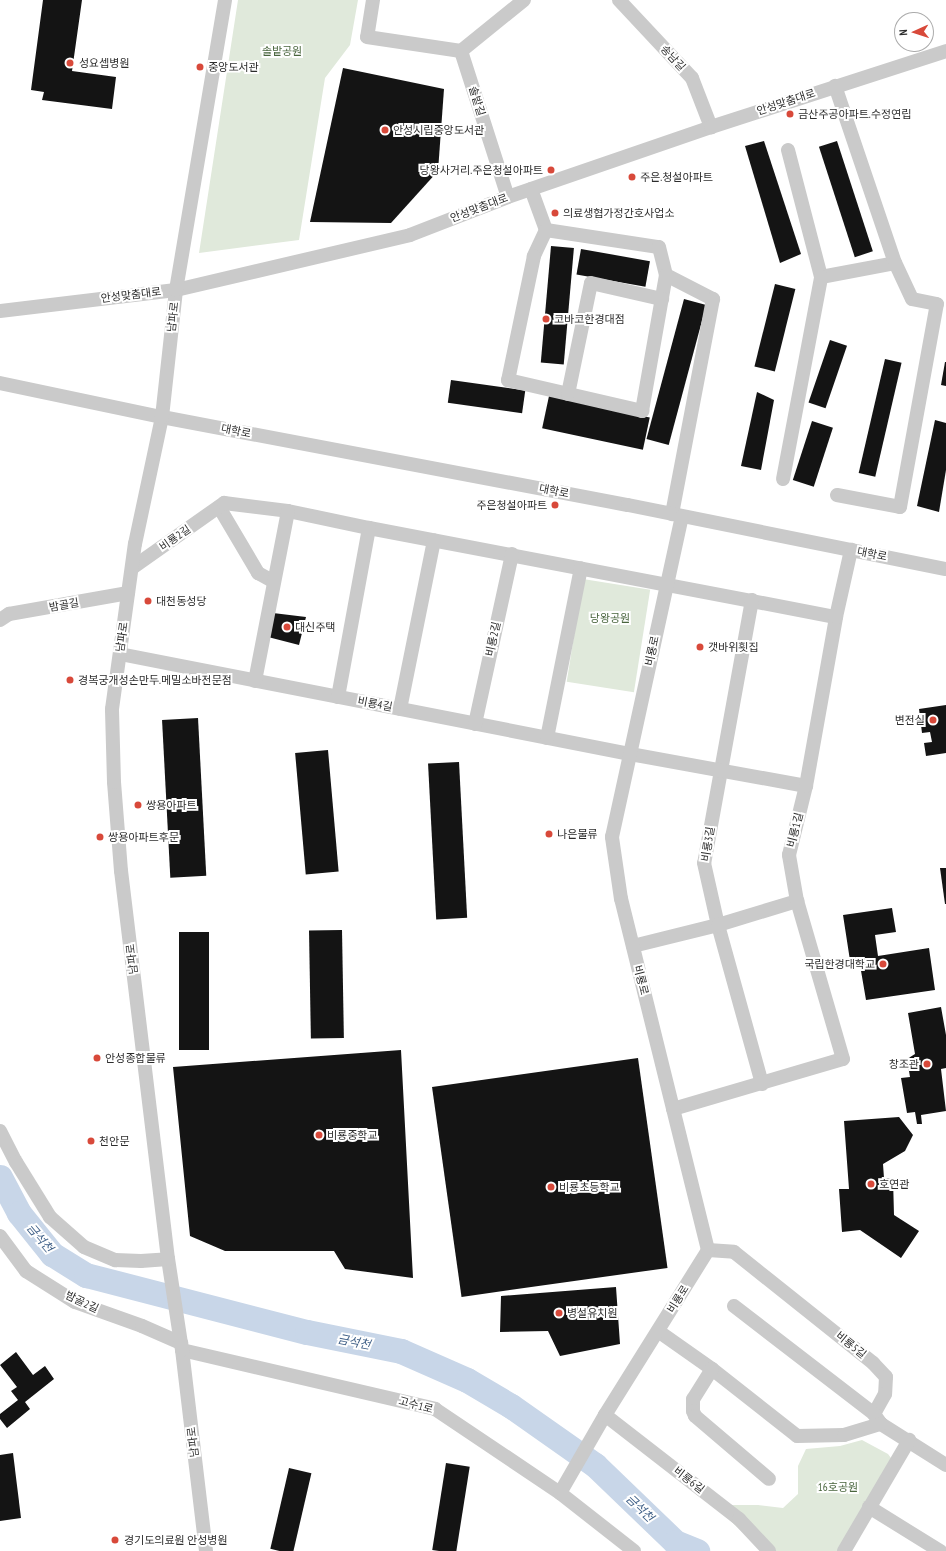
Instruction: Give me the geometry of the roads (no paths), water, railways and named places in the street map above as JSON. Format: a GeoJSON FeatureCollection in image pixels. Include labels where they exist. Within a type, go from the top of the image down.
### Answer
{"type":"FeatureCollection","features":[{"type":"Feature","properties":{"kind":"street","name":"남파로"},"geometry":{"type":"LineString","coordinates":[[206,1551],[181,1342],[168,1259],[121,871],[114,782],[112,709],[132,568],[162,417],[176,290],[225,0]]}},
{"type":"Feature","properties":{"kind":"street"},"geometry":{"type":"LineString","coordinates":[[373,0],[367,37],[461,50],[524,0]]}},
{"type":"Feature","properties":{"kind":"street","name":"송남길"},"geometry":{"type":"LineString","coordinates":[[619,0],[692,78],[711,127]]}},
{"type":"Feature","properties":{"kind":"street","name":"솔밭길"},"geometry":{"type":"LineString","coordinates":[[461,50],[508,197]]}},
{"type":"Feature","properties":{"kind":"street","name":"안성맞춤대로"},"geometry":{"type":"LineString","coordinates":[[0,311],[176,290],[410,235],[508,197],[711,127],[946,51]]}},
{"type":"Feature","properties":{"kind":"street"},"geometry":{"type":"LineString","coordinates":[[835,86],[895,263],[912,299],[942,305],[900,507],[837,495]]}},
{"type":"Feature","properties":{"kind":"street"},"geometry":{"type":"LineString","coordinates":[[783,479],[821,277],[788,150]]}},
{"type":"Feature","properties":{"kind":"street"},"geometry":{"type":"LineString","coordinates":[[531,189],[546,230],[534,256],[508,380],[642,411],[666,275],[659,247],[546,230]]}},
{"type":"Feature","properties":{"kind":"street"},"geometry":{"type":"LineString","coordinates":[[821,277],[895,263]]}},
{"type":"Feature","properties":{"kind":"street","name":"비룡로"},"geometry":{"type":"LineString","coordinates":[[560,1493],[605,1415],[708,1250],[621,899],[612,837],[666,585],[713,299],[666,275]]}},
{"type":"Feature","properties":{"kind":"street"},"geometry":{"type":"LineString","coordinates":[[568,394],[591,283],[662,299]]}},
{"type":"Feature","properties":{"kind":"street","name":"대학로"},"geometry":{"type":"LineString","coordinates":[[0,383],[162,417],[946,569]]}},
{"type":"Feature","properties":{"kind":"street","name":"비룡2길"},"geometry":{"type":"LineString","coordinates":[[132,568],[224,503],[288,510],[369,528],[512,554],[666,585]]}},
{"type":"Feature","properties":{"kind":"street"},"geometry":{"type":"LineString","coordinates":[[219,507],[258,573],[274,582]]}},
{"type":"Feature","properties":{"kind":"street"},"geometry":{"type":"LineString","coordinates":[[256,681],[288,510]]}},
{"type":"Feature","properties":{"kind":"street"},"geometry":{"type":"LineString","coordinates":[[338,697],[369,528]]}},
{"type":"Feature","properties":{"kind":"street"},"geometry":{"type":"LineString","coordinates":[[400,709],[434,540]]}},
{"type":"Feature","properties":{"kind":"street","name":"비룡1길"},"geometry":{"type":"LineString","coordinates":[[673,1109],[843,1059],[797,901],[789,855],[806,786],[836,618],[851,550]]}},
{"type":"Feature","properties":{"kind":"street","name":"비룡2길"},"geometry":{"type":"LineString","coordinates":[[475,724],[512,554]]}},
{"type":"Feature","properties":{"kind":"street"},"geometry":{"type":"LineString","coordinates":[[547,738],[581,568]]}},
{"type":"Feature","properties":{"kind":"street"},"geometry":{"type":"LineString","coordinates":[[666,585],[752,600],[836,618]]}},
{"type":"Feature","properties":{"kind":"street","name":"밤골길"},"geometry":{"type":"LineString","coordinates":[[0,620],[10,614],[128,593]]}},
{"type":"Feature","properties":{"kind":"street","name":"비룡3길"},"geometry":{"type":"LineString","coordinates":[[752,600],[704,863],[718,925],[762,1084]]}},
{"type":"Feature","properties":{"kind":"street","name":"비룡4길"},"geometry":{"type":"LineString","coordinates":[[120,654],[630,754],[806,786]]}},
{"type":"Feature","properties":{"kind":"street"},"geometry":{"type":"LineString","coordinates":[[633,946],[718,925],[797,901]]}},
{"type":"Feature","properties":{"kind":"street"},"geometry":{"type":"LineString","coordinates":[[0,1131],[16,1162],[50,1217],[84,1247],[115,1260],[141,1262],[168,1259]]}},
{"type":"Feature","properties":{"kind":"street","name":"밤골2길"},"geometry":{"type":"LineString","coordinates":[[0,1236],[26,1271],[75,1302],[142,1326],[181,1342]]}},
{"type":"Feature","properties":{"kind":"street","name":"비룡5길"},"geometry":{"type":"LineString","coordinates":[[708,1250],[734,1252],[873,1363],[886,1377],[885,1394],[878,1419]]}},
{"type":"Feature","properties":{"kind":"street"},"geometry":{"type":"LineString","coordinates":[[734,1306],[878,1419],[946,1464]]}},
{"type":"Feature","properties":{"kind":"street"},"geometry":{"type":"LineString","coordinates":[[658,1331],[712,1369],[798,1436],[844,1435],[878,1419]]}},
{"type":"Feature","properties":{"kind":"street","name":"고수1로"},"geometry":{"type":"LineString","coordinates":[[181,1342],[435,1410],[560,1493],[634,1551]]}},
{"type":"Feature","properties":{"kind":"street"},"geometry":{"type":"LineString","coordinates":[[712,1369],[693,1399],[692,1411],[695,1416],[769,1479]]}},
{"type":"Feature","properties":{"kind":"street","name":"비룡6길"},"geometry":{"type":"LineString","coordinates":[[605,1415],[739,1519],[769,1551]]}},
{"type":"Feature","properties":{"kind":"street"},"geometry":{"type":"LineString","coordinates":[[844,1551],[909,1440]]}},
{"type":"Feature","properties":{"kind":"street"},"geometry":{"type":"LineString","coordinates":[[869,1507],[940,1551]]}},
{"type":"Feature","properties":{"kind":"waterway","name":"금석천"},"geometry":{"type":"LineString","coordinates":[[0,1177],[19,1213],[52,1254],[86,1275],[307,1332],[401,1351],[467,1380],[511,1406],[595,1465],[675,1542],[697,1551]]}},
{"type":"Feature","properties":{"kind":"place","name":"성요셉병원"},"geometry":{"type":"Point","coordinates":[70,63]}},
{"type":"Feature","properties":{"kind":"place","name":"중앙도서관"},"geometry":{"type":"Point","coordinates":[200,67]}},
{"type":"Feature","properties":{"kind":"place","name":"금산주공아파트.수정연립"},"geometry":{"type":"Point","coordinates":[790,114]}},
{"type":"Feature","properties":{"kind":"place","name":"안성시립중앙도서관"},"geometry":{"type":"Point","coordinates":[385,130]}},
{"type":"Feature","properties":{"kind":"place","name":"당왕사거리.주은청설아파트"},"geometry":{"type":"Point","coordinates":[551,170]}},
{"type":"Feature","properties":{"kind":"place","name":"주은.청설아파트"},"geometry":{"type":"Point","coordinates":[632,177]}},
{"type":"Feature","properties":{"kind":"place","name":"의료생협가정간호사업소"},"geometry":{"type":"Point","coordinates":[555,213]}},
{"type":"Feature","properties":{"kind":"place","name":"코바코한경대점"},"geometry":{"type":"Point","coordinates":[546,319]}},
{"type":"Feature","properties":{"kind":"place","name":"주은청설아파트"},"geometry":{"type":"Point","coordinates":[555,505]}},
{"type":"Feature","properties":{"kind":"place","name":"대천동성당"},"geometry":{"type":"Point","coordinates":[148,601]}},
{"type":"Feature","properties":{"kind":"place","name":"대신주택"},"geometry":{"type":"Point","coordinates":[287,627]}},
{"type":"Feature","properties":{"kind":"place","name":"갯바위횟집"},"geometry":{"type":"Point","coordinates":[700,647]}},
{"type":"Feature","properties":{"kind":"place","name":"경복궁개성손만두.메밀소바전문점"},"geometry":{"type":"Point","coordinates":[70,680]}},
{"type":"Feature","properties":{"kind":"place","name":"변전실"},"geometry":{"type":"Point","coordinates":[933,720]}},
{"type":"Feature","properties":{"kind":"place","name":"쌍용아파트"},"geometry":{"type":"Point","coordinates":[138,805]}},
{"type":"Feature","properties":{"kind":"place","name":"나은물류"},"geometry":{"type":"Point","coordinates":[549,834]}},
{"type":"Feature","properties":{"kind":"place","name":"쌍용아파트후문"},"geometry":{"type":"Point","coordinates":[100,837]}},
{"type":"Feature","properties":{"kind":"place","name":"국립한경대학교"},"geometry":{"type":"Point","coordinates":[883,964]}},
{"type":"Feature","properties":{"kind":"place","name":"안성종합물류"},"geometry":{"type":"Point","coordinates":[97,1058]}},
{"type":"Feature","properties":{"kind":"place","name":"창조관"},"geometry":{"type":"Point","coordinates":[927,1064]}},
{"type":"Feature","properties":{"kind":"place","name":"비룡중학교"},"geometry":{"type":"Point","coordinates":[319,1135]}},
{"type":"Feature","properties":{"kind":"place","name":"천안문"},"geometry":{"type":"Point","coordinates":[91,1141]}},
{"type":"Feature","properties":{"kind":"place","name":"호연관"},"geometry":{"type":"Point","coordinates":[871,1184]}},
{"type":"Feature","properties":{"kind":"place","name":"비룡초등학교"},"geometry":{"type":"Point","coordinates":[551,1187]}},
{"type":"Feature","properties":{"kind":"place","name":"병설유치원"},"geometry":{"type":"Point","coordinates":[559,1313]}},
{"type":"Feature","properties":{"kind":"place","name":"경기도의료원 안성병원"},"geometry":{"type":"Point","coordinates":[115,1540]}},
{"type":"Feature","properties":{"kind":"park label","name":"솔밭공원"},"geometry":{"type":"Point","coordinates":[282,51]}},
{"type":"Feature","properties":{"kind":"park label","name":"당왕공원"},"geometry":{"type":"Point","coordinates":[610,618]}},
{"type":"Feature","properties":{"kind":"park label","name":"16호공원"},"geometry":{"type":"Point","coordinates":[838,1487]}}]}
